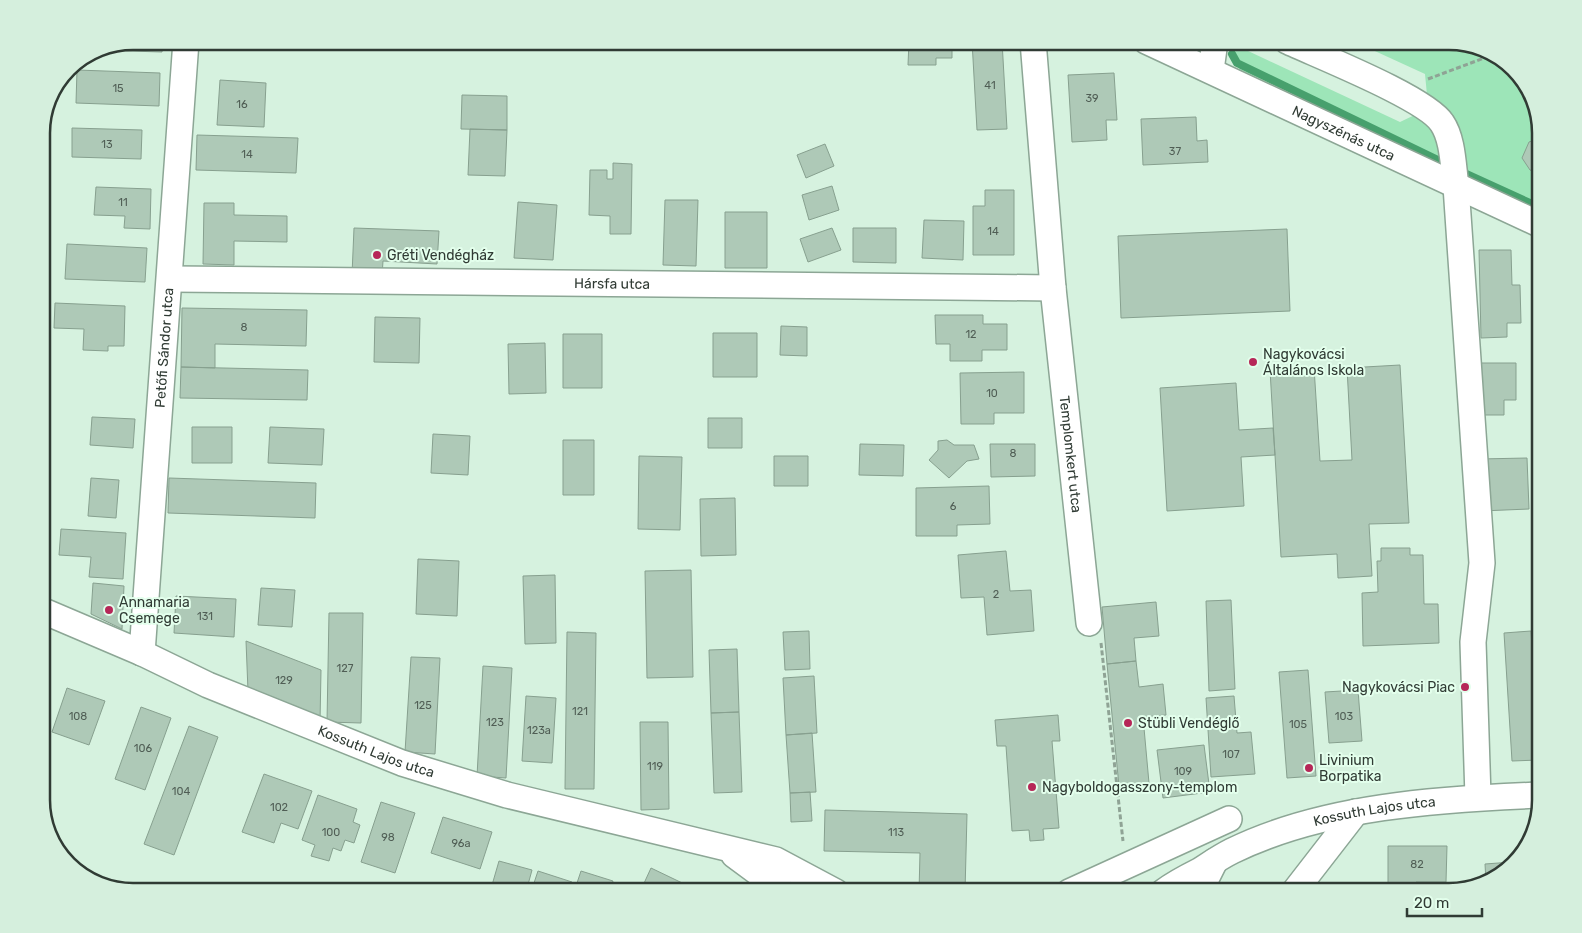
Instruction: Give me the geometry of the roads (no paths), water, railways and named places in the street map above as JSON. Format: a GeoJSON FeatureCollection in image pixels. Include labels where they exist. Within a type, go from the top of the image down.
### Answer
{"type":"FeatureCollection","features":[{"type":"Feature","properties":{"kind":"street","name":"Petőfi Sándor utca"},"geometry":{"type":"LineString","coordinates":[[142,653],[171,279],[185,50]]}},
{"type":"Feature","properties":{"kind":"street","name":"Templomkert utca"},"geometry":{"type":"LineString","coordinates":[[1033,50],[1053,288],[1089,624]]}},
{"type":"Feature","properties":{"kind":"street","name":"Nagyszénás utca"},"geometry":{"type":"LineString","coordinates":[[1166,50],[1532,221]]}},
{"type":"Feature","properties":{"kind":"street"},"geometry":{"type":"LineString","coordinates":[[1212,70],[1214,50]]}},
{"type":"Feature","properties":{"kind":"street"},"geometry":{"type":"LineString","coordinates":[[1306,50],[1423,105],[1442,122],[1450,143],[1456,186],[1482,563],[1473,642],[1478,797]]}},
{"type":"Feature","properties":{"kind":"street","name":"Hársfa utca"},"geometry":{"type":"LineString","coordinates":[[171,279],[1053,288]]}},
{"type":"Feature","properties":{"kind":"street","name":"Kossuth Lajos utca"},"geometry":{"type":"LineString","coordinates":[[50,614],[142,653],[208,685],[411,766],[507,795],[776,860],[819,883]]}},
{"type":"Feature","properties":{"kind":"street","name":"Kossuth Lajos utca"},"geometry":{"type":"LineString","coordinates":[[1177,883],[1232,851],[1313,823],[1356,812],[1478,797],[1532,795]]}},
{"type":"Feature","properties":{"kind":"street"},"geometry":{"type":"LineString","coordinates":[[1301,883],[1356,812]]}},
{"type":"Feature","properties":{"kind":"street"},"geometry":{"type":"LineString","coordinates":[[1088,883],[1229,819]]}},
{"type":"Feature","properties":{"kind":"street","name":"Kossuth Lajos utca"},"geometry":{"type":"LineString","coordinates":[[726,849],[772,883]]}},
{"type":"Feature","properties":{"kind":"street"},"geometry":{"type":"LineString","coordinates":[[1204,883],[1215,861]]}},
{"type":"Feature","properties":{"kind":"waterway"},"geometry":{"type":"LineString","coordinates":[[1232,54],[1237,63],[1438,160]]}},
{"type":"Feature","properties":{"kind":"waterway"},"geometry":{"type":"LineString","coordinates":[[1464,173],[1532,204]]}},
{"type":"Feature","properties":{"kind":"place","name":"Gréti Vendégház"},"geometry":{"type":"Point","coordinates":[377,255]}},
{"type":"Feature","properties":{"kind":"place","name":"Nagykovácsi Általános Iskola"},"geometry":{"type":"Point","coordinates":[1253,362]}},
{"type":"Feature","properties":{"kind":"place","name":"Annamaria Csemege"},"geometry":{"type":"Point","coordinates":[109,610]}},
{"type":"Feature","properties":{"kind":"place","name":"Nagykovácsi Piac"},"geometry":{"type":"Point","coordinates":[1465,687]}},
{"type":"Feature","properties":{"kind":"place","name":"Stübli Vendéglő"},"geometry":{"type":"Point","coordinates":[1128,723]}},
{"type":"Feature","properties":{"kind":"place","name":"Livinium Borpatika"},"geometry":{"type":"Point","coordinates":[1309,768]}},
{"type":"Feature","properties":{"kind":"place","name":"Nagyboldogasszony-templom"},"geometry":{"type":"Point","coordinates":[1032,787]}}]}
